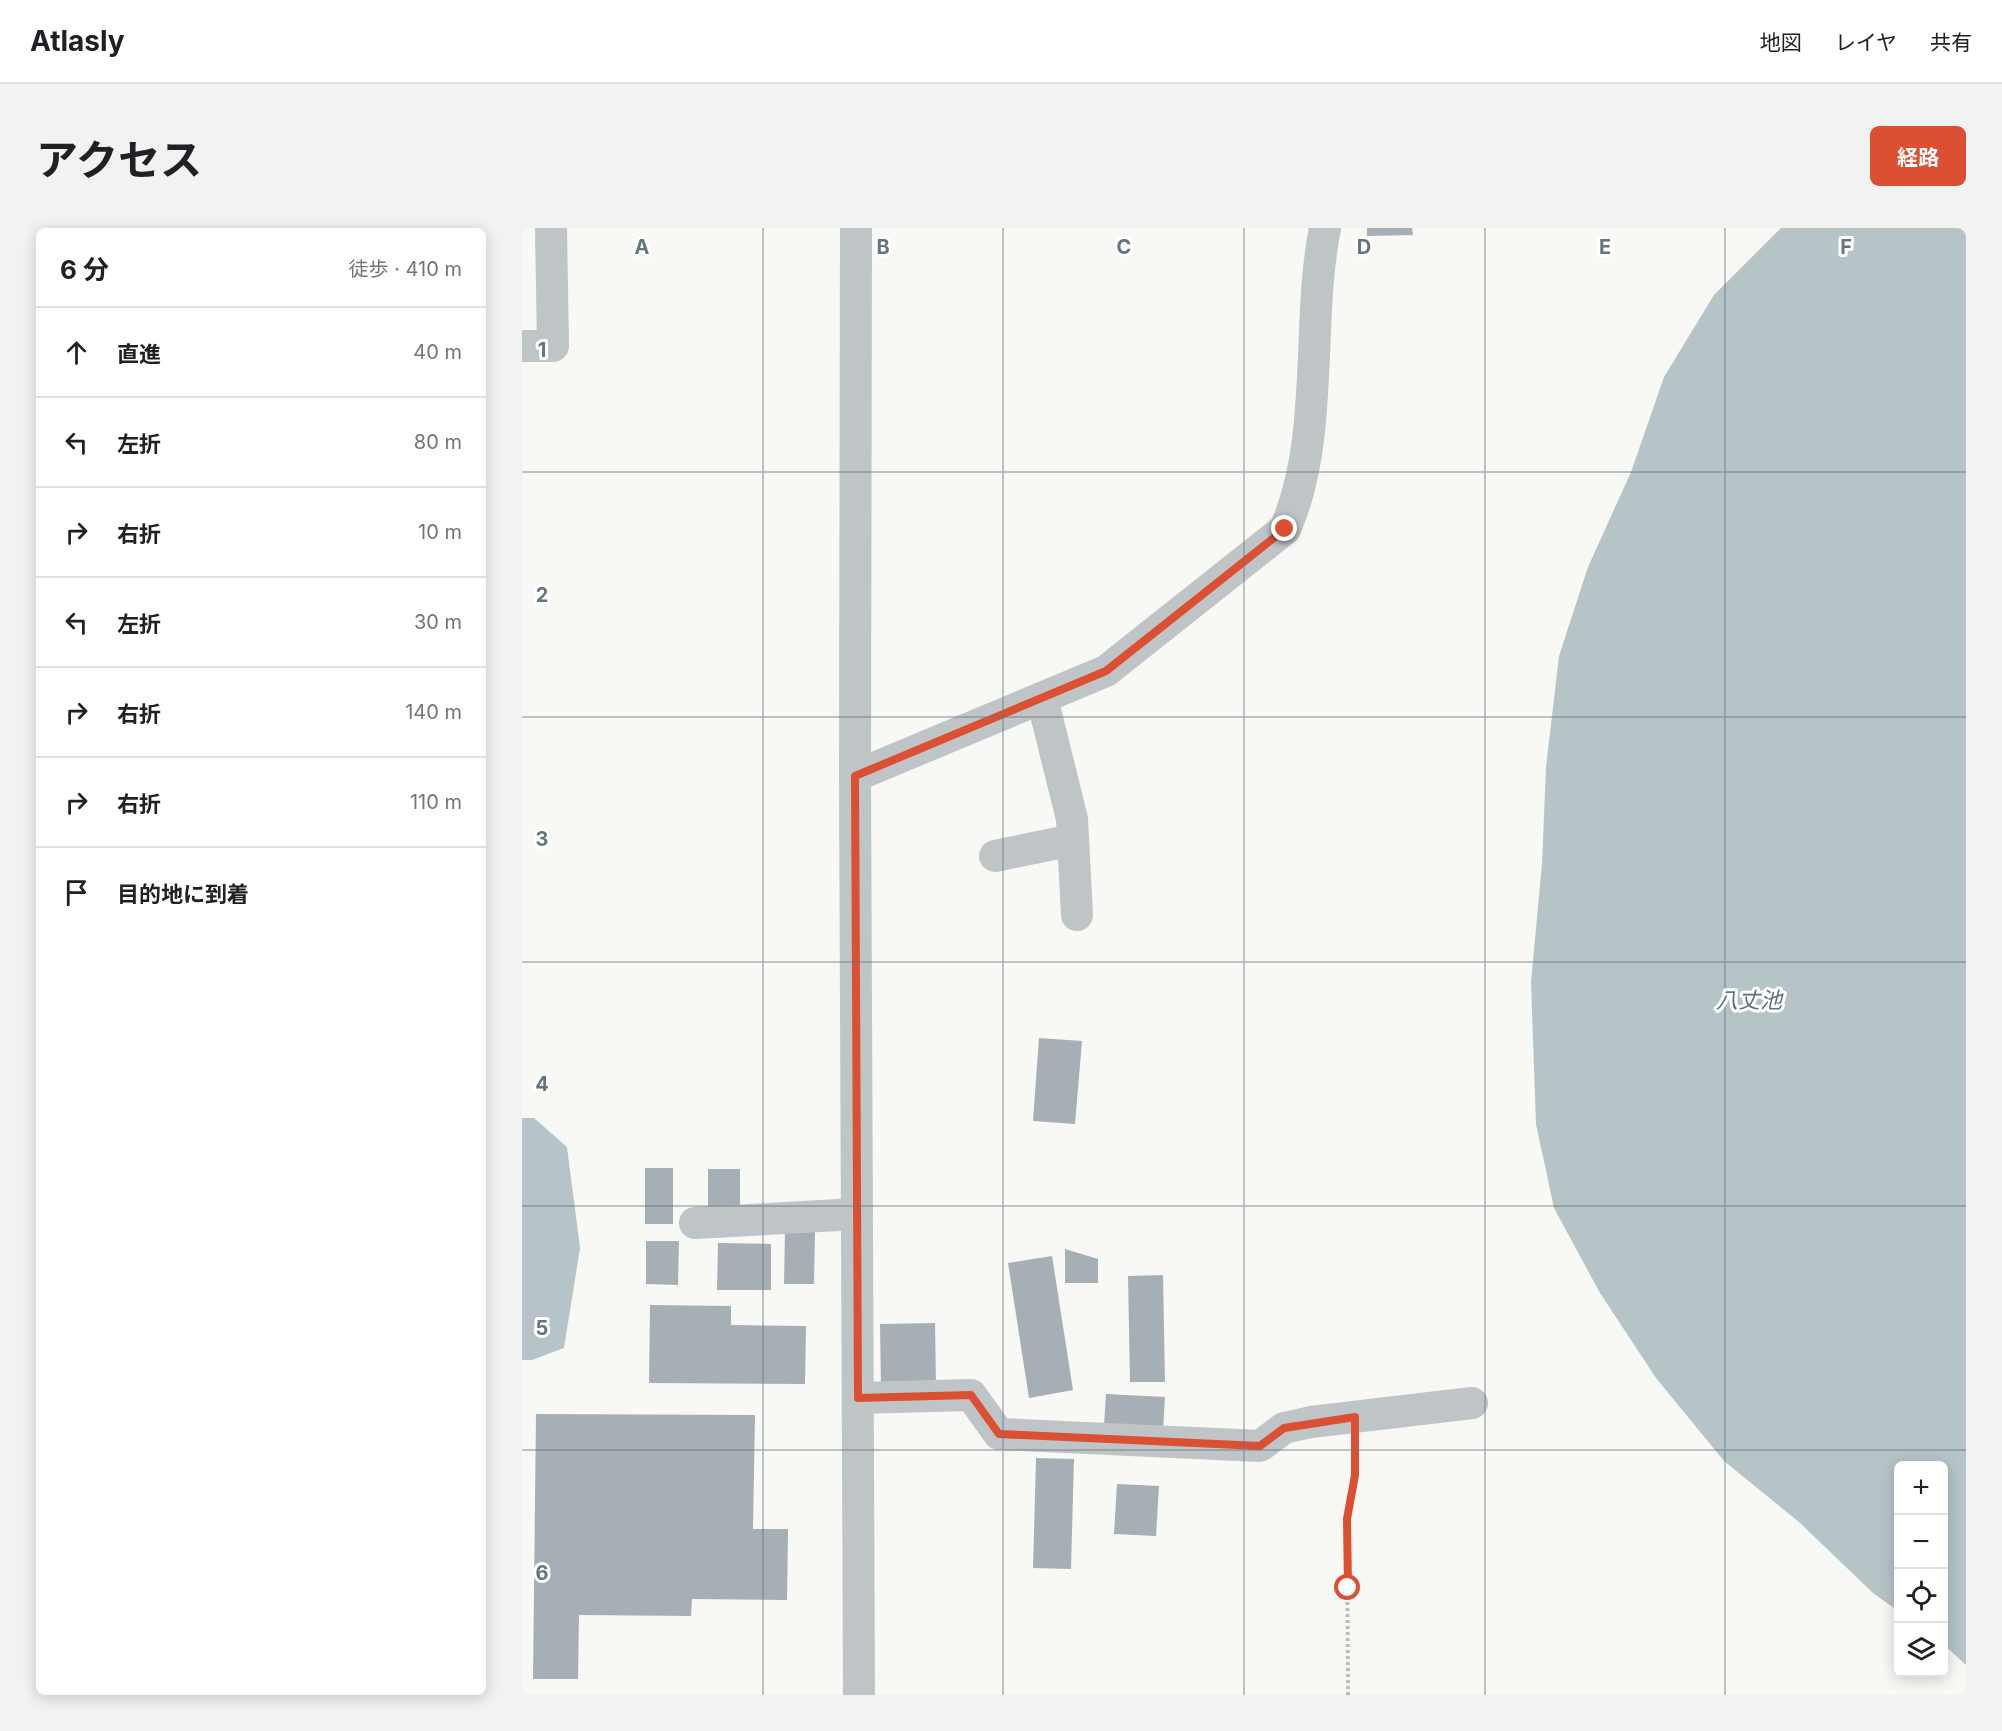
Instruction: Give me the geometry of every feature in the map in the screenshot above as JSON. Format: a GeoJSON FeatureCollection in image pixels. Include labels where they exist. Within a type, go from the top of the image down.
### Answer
{"type":"FeatureCollection","features":[{"type":"Feature","properties":{"kind":"street"},"geometry":{"type":"LineString","coordinates":[[522,346],[553,346],[551,228]]}},
{"type":"Feature","properties":{"kind":"street"},"geometry":{"type":"LineString","coordinates":[[856,228],[855,776],[859,1695]]}},
{"type":"Feature","properties":{"kind":"street"},"geometry":{"type":"LineString","coordinates":[[855,776],[1106,671],[1285,529],[1297,504],[1305,461],[1325,228]]}},
{"type":"Feature","properties":{"kind":"street"},"geometry":{"type":"LineString","coordinates":[[1042,698],[1072,819],[1077,915]]}},
{"type":"Feature","properties":{"kind":"street"},"geometry":{"type":"LineString","coordinates":[[995,856],[1073,840]]}},
{"type":"Feature","properties":{"kind":"street"},"geometry":{"type":"LineString","coordinates":[[695,1223],[857,1214]]}},
{"type":"Feature","properties":{"kind":"street"},"geometry":{"type":"LineString","coordinates":[[858,1398],[971,1395],[999,1434],[1260,1446],[1284,1428],[1472,1403]]}},
{"type":"Feature","properties":{"kind":"path"},"geometry":{"type":"LineString","coordinates":[[1348,1695],[1347,1519],[1355,1475],[1355,1417]]}},
{"type":"Feature","properties":{"kind":"water","name":"八丈池"},"geometry":{"type":"Polygon","coordinates":[[[1781,228],[1966,228],[1966,1665],[1948,1649],[1948,1461],[1894,1461],[1894,1608],[1873,1593],[1799,1522],[1724,1461],[1656,1378],[1600,1293],[1554,1208],[1536,1124],[1531,982],[1542,864],[1546,767],[1559,656],[1588,567],[1631,472],[1664,377],[1714,295],[1781,228]]]}},
{"type":"Feature","properties":{"kind":"water"},"geometry":{"type":"Polygon","coordinates":[[[522,1118],[534,1118],[567,1147],[580,1248],[564,1348],[532,1360],[522,1360],[522,1118]]]}},
{"type":"Feature","properties":{"kind":"building"},"geometry":{"type":"Polygon","coordinates":[[[1367,228],[1412,228],[1413,235],[1367,236],[1367,228]]]}},
{"type":"Feature","properties":{"kind":"building"},"geometry":{"type":"Polygon","coordinates":[[[1039,1038],[1082,1041],[1075,1124],[1033,1121],[1039,1038]]]}},
{"type":"Feature","properties":{"kind":"building"},"geometry":{"type":"Polygon","coordinates":[[[645,1168],[673,1168],[673,1224],[645,1224],[645,1168]]]}},
{"type":"Feature","properties":{"kind":"building"},"geometry":{"type":"Polygon","coordinates":[[[708,1169],[740,1169],[740,1212],[708,1212],[708,1169]]]}},
{"type":"Feature","properties":{"kind":"building"},"geometry":{"type":"Polygon","coordinates":[[[785,1231],[815,1231],[814,1284],[784,1284],[785,1231]]]}},
{"type":"Feature","properties":{"kind":"building"},"geometry":{"type":"Polygon","coordinates":[[[646,1241],[679,1241],[678,1285],[646,1284],[646,1241]]]}},
{"type":"Feature","properties":{"kind":"building"},"geometry":{"type":"Polygon","coordinates":[[[718,1243],[771,1244],[771,1290],[717,1290],[718,1243]]]}},
{"type":"Feature","properties":{"kind":"building"},"geometry":{"type":"Polygon","coordinates":[[[1065,1249],[1098,1259],[1098,1283],[1065,1283],[1065,1249]]]}},
{"type":"Feature","properties":{"kind":"building"},"geometry":{"type":"Polygon","coordinates":[[[1052,1256],[1073,1390],[1029,1398],[1008,1263],[1052,1256]]]}},
{"type":"Feature","properties":{"kind":"building"},"geometry":{"type":"Polygon","coordinates":[[[1163,1275],[1165,1382],[1130,1382],[1128,1276],[1163,1275]]]}},
{"type":"Feature","properties":{"kind":"building"},"geometry":{"type":"Polygon","coordinates":[[[650,1305],[731,1306],[731,1325],[806,1326],[805,1384],[649,1383],[650,1305]]]}},
{"type":"Feature","properties":{"kind":"building"},"geometry":{"type":"Polygon","coordinates":[[[935,1323],[936,1387],[881,1388],[880,1324],[935,1323]]]}},
{"type":"Feature","properties":{"kind":"building"},"geometry":{"type":"Polygon","coordinates":[[[1106,1394],[1165,1397],[1163,1430],[1104,1426],[1106,1394]]]}},
{"type":"Feature","properties":{"kind":"building"},"geometry":{"type":"Polygon","coordinates":[[[536,1414],[755,1415],[753,1529],[788,1529],[787,1600],[692,1599],[691,1616],[579,1615],[578,1679],[533,1679],[536,1414]]]}},
{"type":"Feature","properties":{"kind":"building"},"geometry":{"type":"Polygon","coordinates":[[[1036,1458],[1074,1459],[1071,1569],[1033,1568],[1036,1458]]]}},
{"type":"Feature","properties":{"kind":"building"},"geometry":{"type":"Polygon","coordinates":[[[1117,1484],[1159,1486],[1156,1536],[1114,1534],[1117,1484]]]}},
{"type":"Feature","properties":{"kind":"route"},"geometry":{"type":"LineString","coordinates":[[1285,529],[1268,546],[1106,671],[855,776],[858,1398],[971,1395],[999,1434],[1260,1446],[1284,1428],[1355,1417],[1355,1475],[1347,1519],[1348,1588]]}}]}
